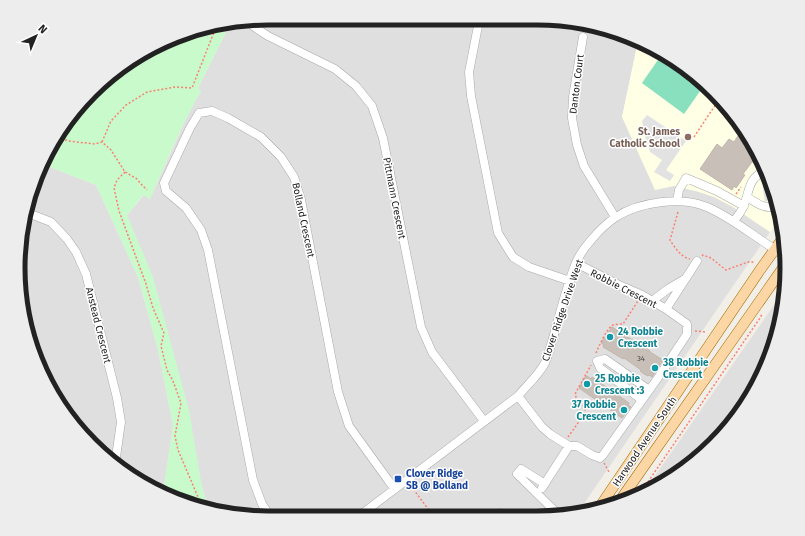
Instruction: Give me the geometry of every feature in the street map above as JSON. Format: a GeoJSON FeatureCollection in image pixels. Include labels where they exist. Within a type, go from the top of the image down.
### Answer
{"type":"FeatureCollection","features":[{"type":"Feature","properties":{"kind":"main road","name":"Harwood Avenue South"},"geometry":{"type":"LineString","coordinates":[[603,502],[779,244]]}},
{"type":"Feature","properties":{"kind":"main road","name":"Harwood Avenue South"},"geometry":{"type":"LineString","coordinates":[[624,495],[780,273]]}},
{"type":"Feature","properties":{"kind":"street"},"geometry":{"type":"LineString","coordinates":[[478,25],[469,72],[471,96],[498,233],[513,257],[529,267],[570,281]]}},
{"type":"Feature","properties":{"kind":"street","name":"Pittmann Crescent"},"geometry":{"type":"LineString","coordinates":[[253,26],[268,36],[336,69],[356,86],[372,106],[383,138],[421,327],[432,352],[484,421]]}},
{"type":"Feature","properties":{"kind":"street","name":"Danton Court"},"geometry":{"type":"LineString","coordinates":[[582,37],[573,97],[572,118],[576,145],[584,166],[615,218]]}},
{"type":"Feature","properties":{"kind":"street","name":"Bolland Crescent"},"geometry":{"type":"LineString","coordinates":[[267,511],[262,504],[253,480],[208,250],[201,230],[186,208],[166,191],[164,182],[190,128],[199,113],[212,111],[228,118],[261,137],[282,157],[294,177],[301,200],[338,392],[349,426],[395,489]]}},
{"type":"Feature","properties":{"kind":"street"},"geometry":{"type":"LineString","coordinates":[[734,221],[744,206],[751,182],[761,173]]}},
{"type":"Feature","properties":{"kind":"street"},"geometry":{"type":"LineString","coordinates":[[677,201],[679,190],[686,178],[717,191],[744,206]]}},
{"type":"Feature","properties":{"kind":"street"},"geometry":{"type":"LineString","coordinates":[[747,197],[762,206],[773,208]]}},
{"type":"Feature","properties":{"kind":"street","name":"Clover Ridge Drive West"},"geometry":{"type":"LineString","coordinates":[[366,511],[518,396],[537,375],[551,347],[576,264],[585,247],[615,218],[625,212],[662,202],[677,201],[691,203],[705,206],[734,221],[779,252]]}},
{"type":"Feature","properties":{"kind":"street","name":"Anstead Crescent"},"geometry":{"type":"LineString","coordinates":[[31,214],[51,222],[67,238],[76,252],[86,274],[117,398],[121,422],[116,458]]}},
{"type":"Feature","properties":{"kind":"street"},"geometry":{"type":"LineString","coordinates":[[666,309],[697,261]]}},
{"type":"Feature","properties":{"kind":"street","name":"Robbie Crescent"},"geometry":{"type":"LineString","coordinates":[[576,264],[642,295],[666,309],[687,324],[687,330]]}},
{"type":"Feature","properties":{"kind":"street"},"geometry":{"type":"LineString","coordinates":[[652,301],[685,279]]}},
{"type":"Feature","properties":{"kind":"street"},"geometry":{"type":"LineString","coordinates":[[518,396],[542,427],[550,434],[569,446],[577,446],[600,458],[649,390],[687,334],[687,330]]}},
{"type":"Feature","properties":{"kind":"street"},"geometry":{"type":"LineString","coordinates":[[642,400],[600,368],[597,361],[605,359],[649,390]]}},
{"type":"Feature","properties":{"kind":"street"},"geometry":{"type":"LineString","coordinates":[[538,494],[569,446]]}},
{"type":"Feature","properties":{"kind":"street"},"geometry":{"type":"LineString","coordinates":[[545,484],[521,469],[517,474],[554,510]]}},
{"type":"Feature","properties":{"kind":"path"},"geometry":{"type":"LineString","coordinates":[[102,142],[111,121],[126,105],[147,92],[175,86],[192,88],[214,31]]}},
{"type":"Feature","properties":{"kind":"path"},"geometry":{"type":"LineString","coordinates":[[694,137],[716,104]]}},
{"type":"Feature","properties":{"kind":"path"},"geometry":{"type":"LineString","coordinates":[[63,138],[68,141],[95,144],[102,142]]}},
{"type":"Feature","properties":{"kind":"path"},"geometry":{"type":"LineString","coordinates":[[102,142],[111,150],[125,172],[137,179],[148,190]]}},
{"type":"Feature","properties":{"kind":"path"},"geometry":{"type":"LineString","coordinates":[[125,172],[117,180],[114,188],[118,211],[146,284],[153,308],[164,332],[161,346],[166,370],[174,380],[181,403],[175,436],[178,450],[199,501]]}},
{"type":"Feature","properties":{"kind":"path"},"geometry":{"type":"LineString","coordinates":[[678,212],[670,240],[685,258],[697,261],[703,255],[710,258],[726,270],[748,262],[754,262]]}},
{"type":"Feature","properties":{"kind":"path"},"geometry":{"type":"LineString","coordinates":[[646,485],[760,318],[762,312]]}},
{"type":"Feature","properties":{"kind":"path"},"geometry":{"type":"LineString","coordinates":[[687,330],[706,332]]}},
{"type":"Feature","properties":{"kind":"path"},"geometry":{"type":"LineString","coordinates":[[407,480],[430,511]]}},
{"type":"Feature","properties":{"kind":"shaded area"},"geometry":{"type":"Polygon","coordinates":[[[268,25],[537,25],[569,27],[600,33],[637,46],[622,117],[674,186],[714,197],[733,207],[770,232],[582,506],[569,509],[537,511],[268,511],[236,509],[207,503],[127,215],[144,195],[150,199],[184,123],[201,91],[198,88],[228,29],[236,27],[268,25]]]}},
{"type":"Feature","properties":{"kind":"shaded area","name":"St. James Catholic School"},"geometry":{"type":"Polygon","coordinates":[[[637,46],[659,58],[685,75],[709,96],[730,120],[739,133],[762,175],[772,205],[776,224],[770,232],[733,207],[714,197],[674,186],[655,190],[622,117],[637,46]]]}},
{"type":"Feature","properties":{"kind":"shaded area"},"geometry":{"type":"Polygon","coordinates":[[[647,115],[686,141],[666,170],[674,175],[670,181],[654,172],[662,160],[650,152],[646,140],[642,121],[647,115]]]}},
{"type":"Feature","properties":{"kind":"shaded area"},"geometry":{"type":"Polygon","coordinates":[[[47,166],[96,185],[138,277],[158,350],[173,425],[164,487],[120,461],[96,440],[66,403],[43,361],[33,331],[27,300],[25,268],[27,236],[33,205],[47,166]]]}},
{"type":"Feature","properties":{"kind":"shaded area"},"geometry":{"type":"Polygon","coordinates":[[[761,177],[763,177],[770,200],[765,202],[761,177]]]}},
{"type":"Feature","properties":{"kind":"shaded area"},"geometry":{"type":"Polygon","coordinates":[[[778,299],[772,331],[762,361],[747,390],[730,416],[697,451],[672,470],[650,482],[778,299]]]}},
{"type":"Feature","properties":{"kind":"green space"},"geometry":{"type":"Polygon","coordinates":[[[228,29],[198,88],[201,91],[180,131],[150,199],[143,195],[127,215],[153,277],[189,410],[202,487],[207,503],[175,493],[164,487],[173,425],[158,350],[138,277],[96,185],[47,166],[66,133],[85,108],[120,75],[146,58],[175,43],[205,33],[228,29]]]}},
{"type":"Feature","properties":{"kind":"green space"},"geometry":{"type":"Polygon","coordinates":[[[659,58],[685,75],[701,89],[684,114],[642,83],[659,58]]]}},
{"type":"Feature","properties":{"kind":"building"},"geometry":{"type":"Polygon","coordinates":[[[739,134],[755,161],[752,162],[743,174],[745,175],[736,188],[734,186],[732,190],[700,169],[717,144],[722,148],[729,139],[734,142],[739,134]]]}},
{"type":"Feature","properties":{"kind":"building"},"geometry":{"type":"Polygon","coordinates":[[[612,327],[637,343],[638,342],[663,360],[652,377],[644,374],[640,371],[641,370],[624,358],[623,359],[603,347],[604,345],[601,343],[612,327]]]}},
{"type":"Feature","properties":{"kind":"building"},"geometry":{"type":"Polygon","coordinates":[[[587,376],[591,379],[592,377],[629,403],[628,405],[631,407],[622,418],[579,388],[587,376]]]}},
{"type":"Feature","properties":{"kind":"place","name":"St. James Catholic School"},"geometry":{"type":"Point","coordinates":[688,137]}},
{"type":"Feature","properties":{"kind":"place","name":"24 Robbie Crescent"},"geometry":{"type":"Point","coordinates":[610,337]}},
{"type":"Feature","properties":{"kind":"place","name":"38 Robbie Crescent"},"geometry":{"type":"Point","coordinates":[655,368]}},
{"type":"Feature","properties":{"kind":"place","name":"25 Robbie Crescent :3"},"geometry":{"type":"Point","coordinates":[587,384]}},
{"type":"Feature","properties":{"kind":"place","name":"37 Robbie Crescent"},"geometry":{"type":"Point","coordinates":[624,410]}},
{"type":"Feature","properties":{"kind":"place","name":"Clover Ridge SB @ Bolland"},"geometry":{"type":"Point","coordinates":[398,479]}}]}
